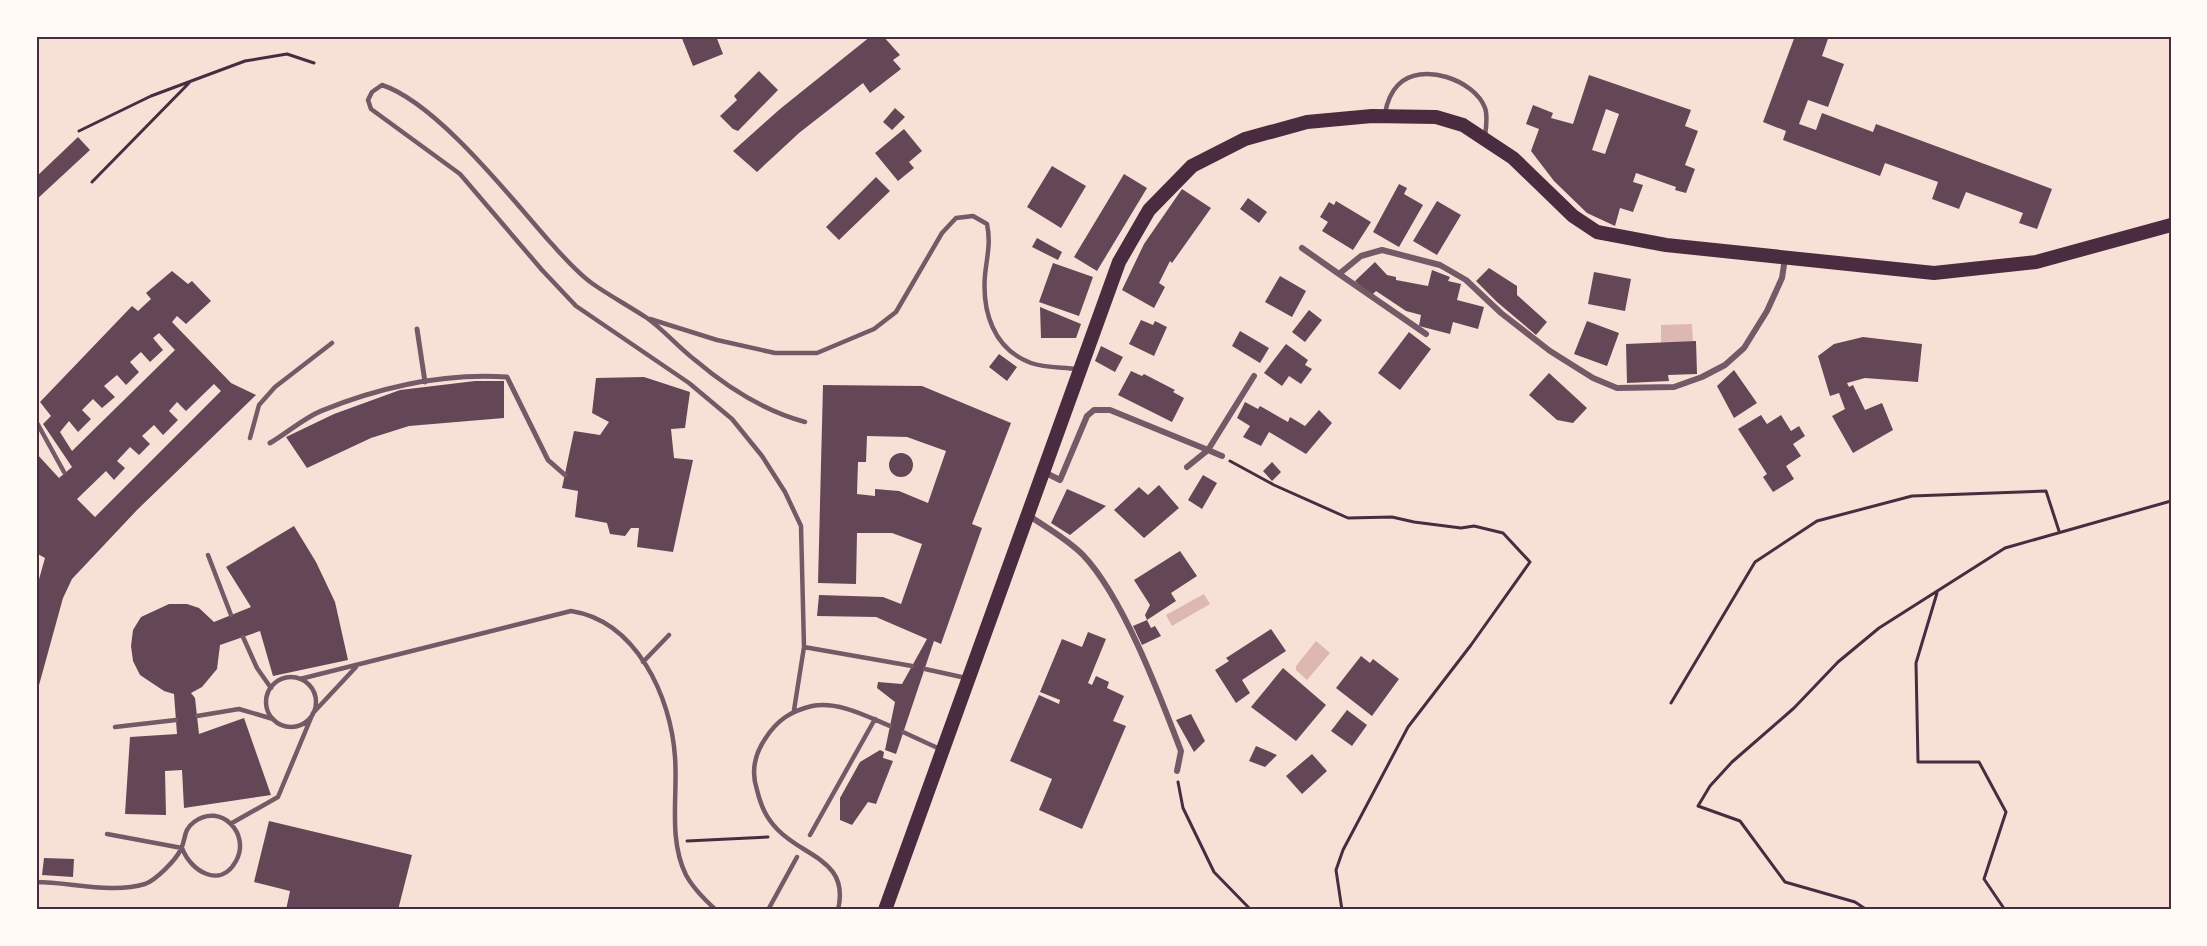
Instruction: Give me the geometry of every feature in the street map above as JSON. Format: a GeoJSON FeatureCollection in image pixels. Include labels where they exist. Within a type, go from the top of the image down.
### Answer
{"type":"FeatureCollection","features":[{"type":"Feature","properties":{"kind":"main road"},"geometry":{"type":"LineString","coordinates":[[885,910],[1119,262],[1149,210],[1192,166],[1245,139],[1307,122],[1384,116],[1436,117],[1463,125],[1513,159],[1573,216],[1597,232],[1666,245],[1934,273],[2037,262],[2171,225]]}},
{"type":"Feature","properties":{"kind":"street"},"geometry":{"type":"LineString","coordinates":[[1302,248],[1426,334]]}},
{"type":"Feature","properties":{"kind":"street"},"geometry":{"type":"LineString","coordinates":[[1340,274],[1361,256],[1382,250],[1440,265],[1466,280],[1501,313],[1550,351],[1593,378],[1617,388],[1674,387],[1702,377],[1725,365],[1744,348],[1767,311],[1782,278],[1785,257]]}},
{"type":"Feature","properties":{"kind":"street"},"geometry":{"type":"LineString","coordinates":[[417,329],[424,382]]}},
{"type":"Feature","properties":{"kind":"street"},"geometry":{"type":"LineString","coordinates":[[270,443],[320,412],[390,388],[482,375],[507,377],[548,460],[565,475]]}},
{"type":"Feature","properties":{"kind":"street"},"geometry":{"type":"LineString","coordinates":[[1187,467],[1208,450],[1254,376]]}},
{"type":"Feature","properties":{"kind":"street"},"geometry":{"type":"LineString","coordinates":[[1043,472],[1060,480],[1087,416],[1094,410],[1110,410],[1222,456]]}},
{"type":"Feature","properties":{"kind":"street"},"geometry":{"type":"LineString","coordinates":[[1027,515],[1067,540],[1085,557],[1116,602],[1181,751],[1177,771]]}},
{"type":"Feature","properties":{"kind":"lane"},"geometry":{"type":"LineString","coordinates":[[1384,116],[1388,98],[1399,83],[1416,76],[1437,75],[1460,83],[1482,102],[1487,111],[1485,140]]}},
{"type":"Feature","properties":{"kind":"lane"},"geometry":{"type":"LineString","coordinates":[[794,710],[804,647],[801,526],[785,492],[762,456],[732,419],[689,383],[576,306],[460,174],[370,109],[368,100],[372,92],[382,85],[402,91],[440,124],[502,185],[552,244],[591,283],[648,319],[695,361],[744,396],[776,414],[805,422]]}},
{"type":"Feature","properties":{"kind":"lane"},"geometry":{"type":"LineString","coordinates":[[648,319],[717,340],[775,353],[817,353],[874,329],[896,312],[942,233],[956,218],[973,216],[987,224],[991,241],[985,275],[985,300],[988,320],[999,339],[1015,355],[1032,364],[1079,369]]}},
{"type":"Feature","properties":{"kind":"lane"},"geometry":{"type":"LineString","coordinates":[[250,438],[259,405],[275,387],[332,343]]}},
{"type":"Feature","properties":{"kind":"lane"},"geometry":{"type":"LineString","coordinates":[[36,421],[64,472]]}},
{"type":"Feature","properties":{"kind":"lane"},"geometry":{"type":"LineString","coordinates":[[208,555],[231,615]]}},
{"type":"Feature","properties":{"kind":"lane"},"geometry":{"type":"LineString","coordinates":[[273,720],[267,707],[271,688],[284,678],[300,679],[356,667],[571,611],[591,615],[621,633],[643,662],[667,714],[675,756],[677,842],[686,874],[702,897],[716,910]]}},
{"type":"Feature","properties":{"kind":"lane"},"geometry":{"type":"LineString","coordinates":[[643,662],[669,635]]}},
{"type":"Feature","properties":{"kind":"lane"},"geometry":{"type":"LineString","coordinates":[[243,637],[257,668],[271,688]]}},
{"type":"Feature","properties":{"kind":"lane"},"geometry":{"type":"LineString","coordinates":[[804,647],[912,666]]}},
{"type":"Feature","properties":{"kind":"lane"},"geometry":{"type":"LineString","coordinates":[[197,716],[239,709],[273,720],[280,725],[298,726],[356,667]]}},
{"type":"Feature","properties":{"kind":"lane"},"geometry":{"type":"LineString","coordinates":[[925,669],[969,678]]}},
{"type":"Feature","properties":{"kind":"lane"},"geometry":{"type":"LineString","coordinates":[[232,823],[278,797],[313,713],[316,698],[311,687],[300,679]]}},
{"type":"Feature","properties":{"kind":"lane"},"geometry":{"type":"LineString","coordinates":[[838,910],[840,900],[837,879],[825,862],[779,831],[763,812],[755,785],[754,764],[772,728],[794,710],[824,704],[890,726]]}},
{"type":"Feature","properties":{"kind":"lane"},"geometry":{"type":"LineString","coordinates":[[810,835],[874,719]]}},
{"type":"Feature","properties":{"kind":"lane"},"geometry":{"type":"LineString","coordinates":[[115,728],[176,720]]}},
{"type":"Feature","properties":{"kind":"lane"},"geometry":{"type":"LineString","coordinates":[[903,732],[944,750]]}},
{"type":"Feature","properties":{"kind":"lane"},"geometry":{"type":"LineString","coordinates":[[36,882],[116,887],[147,884],[182,848],[186,830],[201,817],[219,816],[232,823],[239,835],[241,849],[235,864],[223,873],[206,875],[194,870],[187,862],[182,848]]}},
{"type":"Feature","properties":{"kind":"lane"},"geometry":{"type":"LineString","coordinates":[[107,834],[182,848]]}},
{"type":"Feature","properties":{"kind":"lane"},"geometry":{"type":"LineString","coordinates":[[768,910],[797,857]]}},
{"type":"Feature","properties":{"kind":"path"},"geometry":{"type":"LineString","coordinates":[[79,131],[151,96],[245,61],[287,54],[314,63]]}},
{"type":"Feature","properties":{"kind":"path"},"geometry":{"type":"LineString","coordinates":[[92,182],[190,82]]}},
{"type":"Feature","properties":{"kind":"path"},"geometry":{"type":"LineString","coordinates":[[1222,456],[1274,485],[1348,518],[1392,517],[1461,528],[1474,526],[1503,533],[1530,562],[1472,645],[1408,727],[1342,850],[1336,870],[1342,910]]}},
{"type":"Feature","properties":{"kind":"path"},"geometry":{"type":"LineString","coordinates":[[1671,703],[1755,562],[1817,521],[1912,496],[2046,491],[2059,531]]}},
{"type":"Feature","properties":{"kind":"path"},"geometry":{"type":"LineString","coordinates":[[1867,910],[1855,902],[1785,882],[1740,821],[1698,806],[1710,786],[1732,762],[1794,708],[1838,662],[1880,628],[2005,548],[2171,501]]}},
{"type":"Feature","properties":{"kind":"path"},"geometry":{"type":"LineString","coordinates":[[1937,591],[1916,663],[1918,762],[1979,762],[2006,812],[1984,879],[2005,910]]}},
{"type":"Feature","properties":{"kind":"path"},"geometry":{"type":"LineString","coordinates":[[1177,771],[1183,808],[1214,872],[1251,910]]}},
{"type":"Feature","properties":{"kind":"path"},"geometry":{"type":"LineString","coordinates":[[677,842],[786,836]]}},
{"type":"Feature","properties":{"kind":"shaded area"},"geometry":{"type":"Polygon","coordinates":[[[1692,324],[1693,342],[1661,343],[1661,325],[1692,324]]]}},
{"type":"Feature","properties":{"kind":"shaded area"},"geometry":{"type":"Polygon","coordinates":[[[1204,594],[1210,604],[1172,626],[1166,615],[1204,594]]]}},
{"type":"Feature","properties":{"kind":"shaded area"},"geometry":{"type":"Polygon","coordinates":[[[1316,641],[1330,653],[1307,680],[1296,670],[1296,666],[1316,641]]]}},
{"type":"Feature","properties":{"kind":"building"},"geometry":{"type":"Polygon","coordinates":[[[681,36],[716,36],[723,54],[693,66],[681,36]]]}},
{"type":"Feature","properties":{"kind":"building"},"geometry":{"type":"Polygon","coordinates":[[[871,36],[883,36],[900,55],[893,60],[901,69],[870,93],[863,83],[799,133],[757,172],[733,151],[780,109],[871,36]]]}},
{"type":"Feature","properties":{"kind":"building"},"geometry":{"type":"Polygon","coordinates":[[[1795,36],[1829,36],[1822,56],[1844,64],[1828,107],[1808,100],[1799,124],[1816,130],[1822,113],[1873,132],[1876,124],[2052,189],[2037,229],[2019,223],[2023,213],[1966,192],[1959,209],[1932,199],[1938,182],[1885,163],[1880,176],[1783,140],[1786,131],[1763,122],[1795,36]]]}},
{"type":"Feature","properties":{"kind":"building"},"geometry":{"type":"Polygon","coordinates":[[[759,71],[778,90],[738,131],[720,116],[737,100],[734,96],[759,71]]]}},
{"type":"Feature","properties":{"kind":"building"},"geometry":{"type":"Polygon","coordinates":[[[1589,75],[1691,110],[1685,126],[1698,131],[1685,165],[1695,169],[1686,193],[1675,190],[1676,187],[1636,173],[1633,182],[1643,185],[1633,212],[1620,208],[1615,226],[1587,213],[1554,181],[1531,151],[1539,129],[1526,124],[1533,105],[1553,113],[1551,118],[1573,124],[1589,75]],[[1606,109],[1592,150],[1605,154],[1619,114],[1606,109]]]}},
{"type":"Feature","properties":{"kind":"building"},"geometry":{"type":"Polygon","coordinates":[[[895,108],[905,117],[892,130],[883,122],[895,108]]]}},
{"type":"Feature","properties":{"kind":"building"},"geometry":{"type":"Polygon","coordinates":[[[904,129],[922,151],[909,162],[914,168],[898,181],[875,153],[904,129]]]}},
{"type":"Feature","properties":{"kind":"building"},"geometry":{"type":"Polygon","coordinates":[[[78,137],[90,150],[36,200],[36,177],[78,137]]]}},
{"type":"Feature","properties":{"kind":"building"},"geometry":{"type":"Polygon","coordinates":[[[1052,166],[1086,186],[1061,228],[1027,207],[1052,166]]]}},
{"type":"Feature","properties":{"kind":"building"},"geometry":{"type":"Polygon","coordinates":[[[1124,174],[1147,188],[1097,271],[1074,257],[1124,174]]]}},
{"type":"Feature","properties":{"kind":"building"},"geometry":{"type":"Polygon","coordinates":[[[876,177],[890,191],[839,240],[826,227],[876,177]]]}},
{"type":"Feature","properties":{"kind":"building"},"geometry":{"type":"Polygon","coordinates":[[[1399,184],[1407,188],[1404,194],[1423,205],[1399,247],[1373,232],[1399,184]]]}},
{"type":"Feature","properties":{"kind":"building"},"geometry":{"type":"Polygon","coordinates":[[[1182,189],[1211,208],[1172,263],[1170,261],[1159,283],[1165,287],[1154,308],[1122,290],[1144,244],[1182,189]]]}},
{"type":"Feature","properties":{"kind":"building"},"geometry":{"type":"Polygon","coordinates":[[[1248,198],[1267,212],[1259,223],[1240,209],[1248,198]]]}},
{"type":"Feature","properties":{"kind":"building"},"geometry":{"type":"Polygon","coordinates":[[[1336,201],[1371,222],[1353,250],[1322,231],[1328,222],[1320,217],[1329,202],[1334,205],[1336,201]]]}},
{"type":"Feature","properties":{"kind":"building"},"geometry":{"type":"Polygon","coordinates":[[[1437,201],[1461,215],[1437,255],[1413,241],[1437,201]]]}},
{"type":"Feature","properties":{"kind":"building"},"geometry":{"type":"Polygon","coordinates":[[[1037,238],[1062,252],[1058,260],[1032,247],[1037,238]]]}},
{"type":"Feature","properties":{"kind":"building"},"geometry":{"type":"Polygon","coordinates":[[[1375,262],[1387,275],[1396,277],[1396,280],[1428,286],[1432,270],[1450,277],[1448,281],[1461,284],[1457,300],[1484,307],[1478,329],[1453,322],[1450,334],[1419,326],[1421,315],[1406,311],[1376,291],[1373,294],[1355,281],[1375,262]]]}},
{"type":"Feature","properties":{"kind":"building"},"geometry":{"type":"Polygon","coordinates":[[[1053,263],[1093,277],[1079,316],[1039,302],[1053,263]]]}},
{"type":"Feature","properties":{"kind":"building"},"geometry":{"type":"Polygon","coordinates":[[[1489,268],[1517,286],[1517,295],[1547,322],[1536,335],[1476,281],[1489,268]]]}},
{"type":"Feature","properties":{"kind":"building"},"geometry":{"type":"Polygon","coordinates":[[[172,271],[188,284],[192,281],[211,301],[186,324],[177,316],[172,322],[231,383],[256,395],[137,510],[72,579],[63,598],[36,696],[36,590],[45,558],[36,553],[36,453],[59,478],[72,467],[43,424],[51,416],[40,402],[132,306],[138,311],[151,299],[146,293],[172,271]],[[159,333],[153,338],[163,350],[150,362],[141,352],[130,362],[139,372],[126,385],[117,375],[104,386],[115,397],[102,408],[93,399],[82,410],[91,419],[78,432],[69,421],[60,432],[72,451],[175,350],[159,333]],[[214,384],[186,411],[177,402],[169,411],[178,420],[163,435],[154,425],[142,436],[150,444],[139,455],[130,447],[117,461],[125,468],[114,480],[106,471],[77,499],[95,517],[221,391],[214,384]]]}},
{"type":"Feature","properties":{"kind":"building"},"geometry":{"type":"Polygon","coordinates":[[[1594,272],[1631,279],[1625,311],[1588,304],[1594,272]]]}},
{"type":"Feature","properties":{"kind":"building"},"geometry":{"type":"Polygon","coordinates":[[[1280,276],[1306,291],[1292,317],[1265,302],[1280,276]]]}},
{"type":"Feature","properties":{"kind":"building"},"geometry":{"type":"Polygon","coordinates":[[[1040,307],[1081,324],[1076,338],[1041,338],[1040,307]]]}},
{"type":"Feature","properties":{"kind":"building"},"geometry":{"type":"Polygon","coordinates":[[[1309,310],[1322,320],[1305,342],[1292,332],[1309,310]]]}},
{"type":"Feature","properties":{"kind":"building"},"geometry":{"type":"Polygon","coordinates":[[[1141,320],[1153,325],[1155,321],[1167,327],[1154,356],[1129,344],[1141,320]]]}},
{"type":"Feature","properties":{"kind":"building"},"geometry":{"type":"Polygon","coordinates":[[[1587,321],[1619,333],[1607,366],[1574,354],[1587,321]]]}},
{"type":"Feature","properties":{"kind":"building"},"geometry":{"type":"Polygon","coordinates":[[[1240,331],[1269,348],[1260,363],[1232,346],[1240,331]]]}},
{"type":"Feature","properties":{"kind":"building"},"geometry":{"type":"Polygon","coordinates":[[[1409,332],[1431,349],[1400,390],[1378,373],[1409,332]]]}},
{"type":"Feature","properties":{"kind":"building"},"geometry":{"type":"Polygon","coordinates":[[[1863,337],[1922,344],[1918,382],[1865,378],[1847,383],[1849,387],[1853,385],[1865,410],[1882,403],[1893,430],[1853,453],[1832,416],[1845,409],[1839,393],[1830,396],[1818,356],[1834,344],[1863,337]]]}},
{"type":"Feature","properties":{"kind":"building"},"geometry":{"type":"Polygon","coordinates":[[[1696,341],[1697,374],[1668,375],[1669,381],[1627,383],[1626,344],[1696,341]]]}},
{"type":"Feature","properties":{"kind":"building"},"geometry":{"type":"Polygon","coordinates":[[[1286,344],[1308,360],[1305,365],[1312,369],[1301,384],[1289,376],[1282,386],[1264,373],[1286,344]]]}},
{"type":"Feature","properties":{"kind":"building"},"geometry":{"type":"Polygon","coordinates":[[[1101,346],[1123,357],[1115,372],[1095,361],[1101,346]]]}},
{"type":"Feature","properties":{"kind":"building"},"geometry":{"type":"Polygon","coordinates":[[[999,354],[1017,367],[1007,381],[989,367],[999,354]]]}},
{"type":"Feature","properties":{"kind":"building"},"geometry":{"type":"Polygon","coordinates":[[[1734,370],[1757,403],[1734,418],[1717,386],[1734,370]]]}},
{"type":"Feature","properties":{"kind":"building"},"geometry":{"type":"Polygon","coordinates":[[[1131,371],[1142,376],[1144,374],[1175,390],[1173,392],[1184,398],[1172,422],[1118,395],[1131,371]]]}},
{"type":"Feature","properties":{"kind":"building"},"geometry":{"type":"Polygon","coordinates":[[[1549,373],[1587,408],[1573,423],[1557,420],[1529,395],[1549,373]]]}},
{"type":"Feature","properties":{"kind":"building"},"geometry":{"type":"Polygon","coordinates":[[[644,377],[690,392],[685,428],[671,429],[674,458],[693,460],[673,552],[637,547],[639,528],[631,528],[625,536],[610,534],[607,523],[575,517],[578,491],[562,488],[574,431],[600,435],[609,422],[592,413],[596,378],[644,377]]]}},
{"type":"Feature","properties":{"kind":"building"},"geometry":{"type":"Polygon","coordinates":[[[475,381],[504,381],[504,418],[409,426],[371,438],[307,468],[286,437],[334,414],[400,390],[475,381]]]}},
{"type":"Feature","properties":{"kind":"building"},"geometry":{"type":"Polygon","coordinates":[[[823,385],[922,386],[1011,423],[972,524],[982,528],[941,644],[934,641],[896,754],[885,750],[895,702],[877,688],[878,682],[902,684],[927,639],[876,617],[817,616],[819,595],[883,597],[901,604],[922,544],[892,533],[857,533],[856,584],[818,583],[823,385]],[[867,436],[866,462],[858,462],[857,494],[875,496],[875,489],[899,491],[928,503],[946,451],[907,437],[867,436]]]}},
{"type":"Feature","properties":{"kind":"building"},"geometry":{"type":"Polygon","coordinates":[[[1245,402],[1258,409],[1260,406],[1288,422],[1290,417],[1305,426],[1319,410],[1332,423],[1306,454],[1269,432],[1261,446],[1243,437],[1250,426],[1237,418],[1245,402]]]}},
{"type":"Feature","properties":{"kind":"building"},"geometry":{"type":"Polygon","coordinates":[[[1761,415],[1767,424],[1781,415],[1791,431],[1799,426],[1805,436],[1793,444],[1801,456],[1786,466],[1794,479],[1773,492],[1763,477],[1767,474],[1738,429],[1761,415]]]}},
{"type":"Feature","properties":{"kind":"building"},"geometry":{"type":"Polygon","coordinates":[[[901,453],[906,454],[912,460],[912,470],[906,476],[901,477],[896,476],[890,470],[889,465],[890,460],[896,454],[901,453]]]}},
{"type":"Feature","properties":{"kind":"building"},"geometry":{"type":"Polygon","coordinates":[[[1272,462],[1281,472],[1272,481],[1263,471],[1272,462]]]}},
{"type":"Feature","properties":{"kind":"building"},"geometry":{"type":"Polygon","coordinates":[[[1203,475],[1217,483],[1202,509],[1188,500],[1203,475]]]}},
{"type":"Feature","properties":{"kind":"building"},"geometry":{"type":"Polygon","coordinates":[[[1159,485],[1179,508],[1144,538],[1114,510],[1139,487],[1148,495],[1159,485]]]}},
{"type":"Feature","properties":{"kind":"building"},"geometry":{"type":"Polygon","coordinates":[[[1067,489],[1106,506],[1070,535],[1051,523],[1067,489]]]}},
{"type":"Feature","properties":{"kind":"building"},"geometry":{"type":"Polygon","coordinates":[[[294,526],[316,562],[335,602],[348,660],[273,676],[260,631],[220,645],[217,669],[202,687],[191,693],[195,698],[199,734],[244,718],[271,795],[184,808],[182,770],[165,771],[166,815],[125,814],[130,737],[177,734],[174,694],[164,691],[140,675],[133,661],[131,646],[133,630],[141,617],[169,604],[187,604],[199,608],[214,622],[251,607],[226,567],[294,526]]]}},
{"type":"Feature","properties":{"kind":"building"},"geometry":{"type":"Polygon","coordinates":[[[1180,551],[1197,576],[1171,593],[1176,601],[1147,620],[1145,615],[1150,605],[1134,580],[1180,551]]]}},
{"type":"Feature","properties":{"kind":"building"},"geometry":{"type":"Polygon","coordinates":[[[1147,620],[1151,628],[1155,626],[1161,636],[1142,645],[1133,626],[1147,620]]]}},
{"type":"Feature","properties":{"kind":"building"},"geometry":{"type":"Polygon","coordinates":[[[1271,629],[1286,651],[1242,680],[1250,693],[1236,703],[1215,670],[1229,661],[1226,658],[1271,629]]]}},
{"type":"Feature","properties":{"kind":"building"},"geometry":{"type":"Polygon","coordinates":[[[1088,632],[1106,639],[1088,683],[1092,685],[1096,676],[1109,682],[1107,688],[1124,696],[1113,721],[1126,726],[1082,829],[1039,810],[1052,779],[1010,761],[1039,695],[1059,704],[1060,700],[1040,692],[1062,639],[1082,647],[1088,632]]]}},
{"type":"Feature","properties":{"kind":"building"},"geometry":{"type":"Polygon","coordinates":[[[1361,656],[1370,663],[1373,659],[1399,679],[1372,716],[1336,688],[1361,656]]]}},
{"type":"Feature","properties":{"kind":"building"},"geometry":{"type":"Polygon","coordinates":[[[1283,668],[1326,705],[1296,741],[1251,707],[1283,668]]]}},
{"type":"Feature","properties":{"kind":"building"},"geometry":{"type":"Polygon","coordinates":[[[1347,710],[1367,725],[1352,746],[1331,731],[1347,710]]]}},
{"type":"Feature","properties":{"kind":"building"},"geometry":{"type":"Polygon","coordinates":[[[1191,714],[1205,741],[1194,752],[1176,720],[1191,714]]]}},
{"type":"Feature","properties":{"kind":"building"},"geometry":{"type":"Polygon","coordinates":[[[1256,746],[1277,755],[1265,767],[1249,761],[1256,746]]]}},
{"type":"Feature","properties":{"kind":"building"},"geometry":{"type":"Polygon","coordinates":[[[880,750],[884,752],[883,758],[893,761],[876,804],[868,802],[852,825],[840,820],[840,798],[860,762],[880,750]]]}},
{"type":"Feature","properties":{"kind":"building"},"geometry":{"type":"Polygon","coordinates":[[[1312,754],[1327,771],[1302,794],[1286,776],[1312,754]]]}},
{"type":"Feature","properties":{"kind":"building"},"geometry":{"type":"Polygon","coordinates":[[[269,821],[412,855],[398,910],[286,910],[290,891],[254,882],[269,821]]]}},
{"type":"Feature","properties":{"kind":"building"},"geometry":{"type":"Polygon","coordinates":[[[44,858],[74,859],[73,877],[42,875],[44,858]]]}}]}
